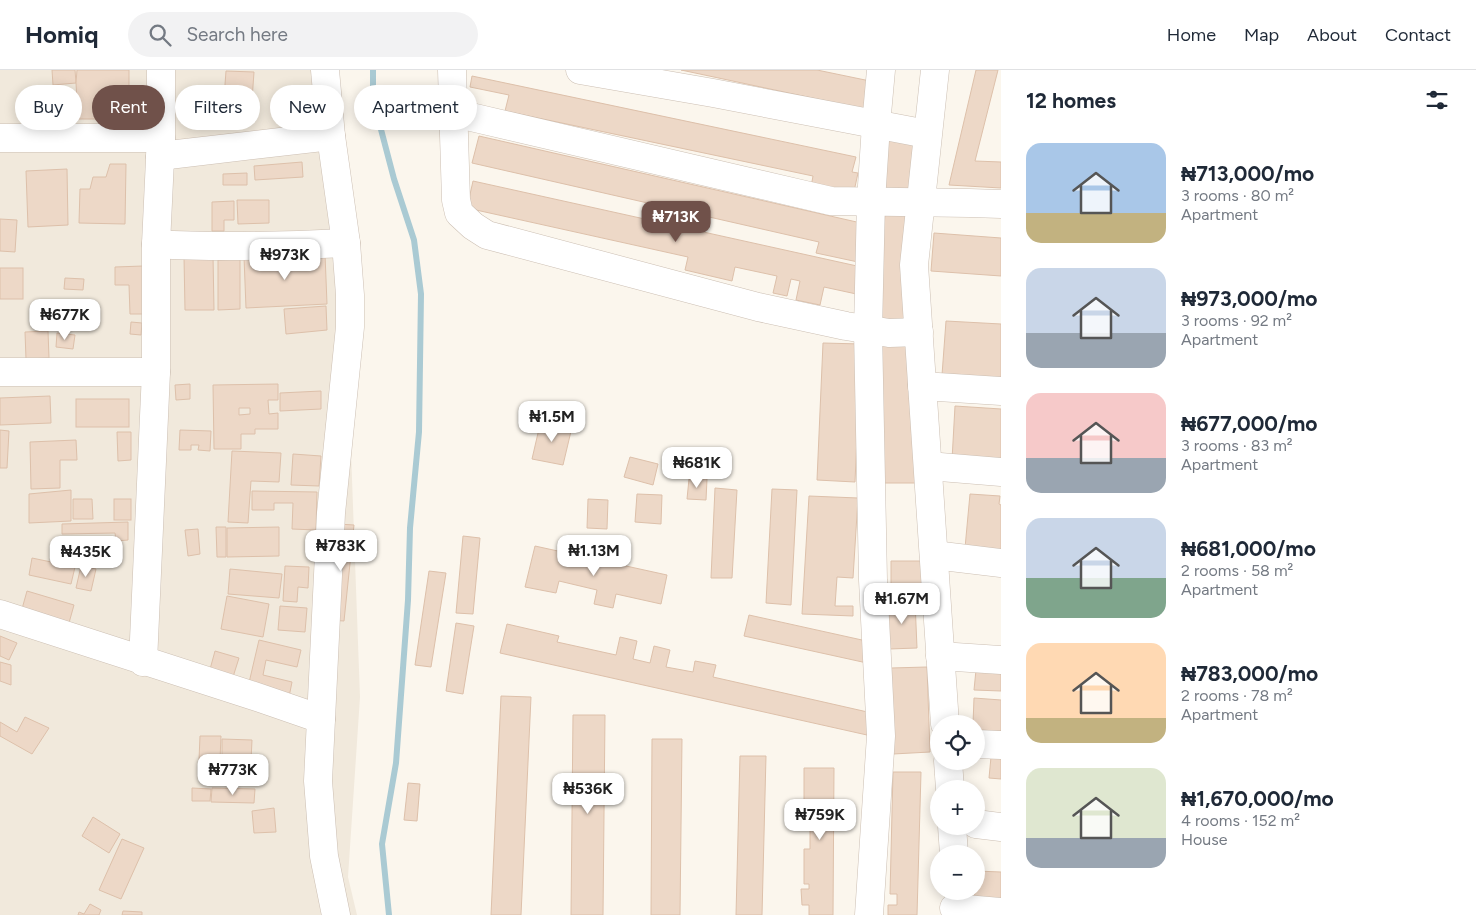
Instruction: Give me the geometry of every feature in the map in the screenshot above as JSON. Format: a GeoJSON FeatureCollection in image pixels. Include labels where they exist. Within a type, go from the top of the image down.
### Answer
{"type":"FeatureCollection","features":[{"type":"Feature","properties":{"kind":"street"},"geometry":{"type":"LineString","coordinates":[[143,662],[156,372],[156,244],[161,147],[161,70]]}},
{"type":"Feature","properties":{"kind":"street"},"geometry":{"type":"LineString","coordinates":[[325,70],[331,136],[346,243],[350,295],[350,327],[331,514],[318,782],[324,856],[336,915]]}},
{"type":"Feature","properties":{"kind":"street"},"geometry":{"type":"LineString","coordinates":[[452,70],[453,85]]}},
{"type":"Feature","properties":{"kind":"street"},"geometry":{"type":"LineString","coordinates":[[580,70],[713,93],[927,134]]}},
{"type":"Feature","properties":{"kind":"street"},"geometry":{"type":"LineString","coordinates":[[869,915],[881,736],[873,580],[868,330],[871,202],[882,70]]}},
{"type":"Feature","properties":{"kind":"street"},"geometry":{"type":"LineString","coordinates":[[935,70],[914,265],[944,715]]}},
{"type":"Feature","properties":{"kind":"street"},"geometry":{"type":"LineString","coordinates":[[477,118],[832,201],[1001,204]]}},
{"type":"Feature","properties":{"kind":"street"},"geometry":{"type":"LineString","coordinates":[[454,130],[456,200],[459,213],[473,226],[487,235],[758,307],[868,330],[889,333],[919,332]]}},
{"type":"Feature","properties":{"kind":"street"},"geometry":{"type":"LineString","coordinates":[[0,138],[161,147],[331,136]]}},
{"type":"Feature","properties":{"kind":"street"},"geometry":{"type":"LineString","coordinates":[[156,244],[200,247],[254,247],[346,243]]}},
{"type":"Feature","properties":{"kind":"street"},"geometry":{"type":"LineString","coordinates":[[0,372],[156,372]]}},
{"type":"Feature","properties":{"kind":"street"},"geometry":{"type":"LineString","coordinates":[[922,386],[1001,391]]}},
{"type":"Feature","properties":{"kind":"street"},"geometry":{"type":"LineString","coordinates":[[928,466],[1001,472]]}},
{"type":"Feature","properties":{"kind":"street"},"geometry":{"type":"LineString","coordinates":[[934,555],[1001,563]]}},
{"type":"Feature","properties":{"kind":"street"},"geometry":{"type":"LineString","coordinates":[[0,614],[321,719]]}},
{"type":"Feature","properties":{"kind":"street"},"geometry":{"type":"LineString","coordinates":[[940,656],[1001,660]]}},
{"type":"Feature","properties":{"kind":"street"},"geometry":{"type":"LineString","coordinates":[[985,744],[1001,745]]}},
{"type":"Feature","properties":{"kind":"street"},"geometry":{"type":"LineString","coordinates":[[985,825],[1001,827]]}},
{"type":"Feature","properties":{"kind":"street"},"geometry":{"type":"LineString","coordinates":[[954,905],[1001,912]]}},
{"type":"Feature","properties":{"kind":"shaded area"},"geometry":{"type":"Polygon","coordinates":[[[0,70],[337,70],[338,85],[270,85],[270,130],[339,130],[360,697],[348,877],[357,915],[0,915],[0,70]]]}},
{"type":"Feature","properties":{"kind":"building"},"geometry":{"type":"Polygon","coordinates":[[[52,70],[75,70],[76,83],[53,85],[52,70]]]}},
{"type":"Feature","properties":{"kind":"building"},"geometry":{"type":"Polygon","coordinates":[[[77,70],[129,70],[129,85],[92,85],[92,119],[82,119],[82,85],[76,85],[77,70]]]}},
{"type":"Feature","properties":{"kind":"building"},"geometry":{"type":"Polygon","coordinates":[[[681,70],[817,70],[870,81],[864,109],[681,70]]]}},
{"type":"Feature","properties":{"kind":"building"},"geometry":{"type":"Polygon","coordinates":[[[976,70],[998,70],[975,161],[1001,162],[1001,188],[949,185],[976,70]]]}},
{"type":"Feature","properties":{"kind":"building"},"geometry":{"type":"Polygon","coordinates":[[[226,71],[254,72],[253,85],[225,85],[226,71]]]}},
{"type":"Feature","properties":{"kind":"building"},"geometry":{"type":"Polygon","coordinates":[[[472,76],[856,157],[852,172],[858,173],[853,196],[811,187],[813,176],[505,111],[509,95],[477,88],[477,85],[470,85],[472,76]]]}},
{"type":"Feature","properties":{"kind":"building"},"geometry":{"type":"Polygon","coordinates":[[[479,136],[861,223],[858,262],[816,253],[819,242],[472,163],[479,136]]]}},
{"type":"Feature","properties":{"kind":"building"},"geometry":{"type":"Polygon","coordinates":[[[881,136],[923,140],[918,195],[876,192],[881,136]]]}},
{"type":"Feature","properties":{"kind":"building"},"geometry":{"type":"Polygon","coordinates":[[[302,162],[303,177],[255,180],[254,166],[302,162]]]}},
{"type":"Feature","properties":{"kind":"building"},"geometry":{"type":"Polygon","coordinates":[[[110,164],[126,164],[125,224],[79,223],[80,189],[90,189],[93,177],[106,177],[110,164]]]}},
{"type":"Feature","properties":{"kind":"building"},"geometry":{"type":"Polygon","coordinates":[[[67,169],[68,225],[28,227],[26,171],[67,169]]]}},
{"type":"Feature","properties":{"kind":"building"},"geometry":{"type":"Polygon","coordinates":[[[247,173],[247,185],[223,185],[223,174],[247,173]]]}},
{"type":"Feature","properties":{"kind":"building"},"geometry":{"type":"Polygon","coordinates":[[[473,181],[866,268],[861,295],[824,287],[820,305],[796,300],[800,281],[791,279],[787,296],[773,293],[777,276],[735,267],[732,281],[685,270],[688,257],[467,208],[473,181]]]}},
{"type":"Feature","properties":{"kind":"building"},"geometry":{"type":"Polygon","coordinates":[[[237,200],[269,200],[269,223],[238,224],[237,200]]]}},
{"type":"Feature","properties":{"kind":"building"},"geometry":{"type":"Polygon","coordinates":[[[234,201],[234,220],[224,220],[224,231],[212,231],[212,202],[234,201]]]}},
{"type":"Feature","properties":{"kind":"building"},"geometry":{"type":"Polygon","coordinates":[[[885,214],[913,216],[904,327],[876,324],[885,214]]]}},
{"type":"Feature","properties":{"kind":"building"},"geometry":{"type":"Polygon","coordinates":[[[0,219],[17,220],[15,252],[0,251],[0,219]]]}},
{"type":"Feature","properties":{"kind":"building"},"geometry":{"type":"Polygon","coordinates":[[[934,233],[1001,238],[1001,276],[931,271],[934,233]]]}},
{"type":"Feature","properties":{"kind":"building"},"geometry":{"type":"Polygon","coordinates":[[[325,254],[327,304],[246,308],[244,257],[325,254]]]}},
{"type":"Feature","properties":{"kind":"building"},"geometry":{"type":"Polygon","coordinates":[[[213,256],[214,310],[185,310],[184,257],[213,256]]]}},
{"type":"Feature","properties":{"kind":"building"},"geometry":{"type":"Polygon","coordinates":[[[240,259],[240,309],[218,310],[218,260],[240,259]]]}},
{"type":"Feature","properties":{"kind":"building"},"geometry":{"type":"Polygon","coordinates":[[[143,266],[145,314],[130,314],[129,285],[115,285],[115,267],[143,266]]]}},
{"type":"Feature","properties":{"kind":"building"},"geometry":{"type":"Polygon","coordinates":[[[0,268],[23,268],[23,299],[0,299],[0,268]]]}},
{"type":"Feature","properties":{"kind":"building"},"geometry":{"type":"Polygon","coordinates":[[[65,278],[84,279],[83,290],[64,289],[65,278]]]}},
{"type":"Feature","properties":{"kind":"building"},"geometry":{"type":"Polygon","coordinates":[[[326,306],[327,330],[286,334],[284,309],[326,306]]]}},
{"type":"Feature","properties":{"kind":"building"},"geometry":{"type":"Polygon","coordinates":[[[946,321],[1001,324],[1001,378],[942,375],[946,321]]]}},
{"type":"Feature","properties":{"kind":"building"},"geometry":{"type":"Polygon","coordinates":[[[131,322],[142,323],[141,335],[130,334],[131,322]]]}},
{"type":"Feature","properties":{"kind":"building"},"geometry":{"type":"Polygon","coordinates":[[[48,331],[49,358],[26,359],[25,332],[48,331]]]}},
{"type":"Feature","properties":{"kind":"building"},"geometry":{"type":"Polygon","coordinates":[[[57,333],[75,335],[73,349],[56,347],[57,333]]]}},
{"type":"Feature","properties":{"kind":"building"},"geometry":{"type":"Polygon","coordinates":[[[823,343],[861,344],[855,482],[817,480],[823,343]]]}},
{"type":"Feature","properties":{"kind":"building"},"geometry":{"type":"Polygon","coordinates":[[[879,343],[914,343],[924,483],[875,483],[879,343]]]}},
{"type":"Feature","properties":{"kind":"building"},"geometry":{"type":"Polygon","coordinates":[[[190,384],[190,399],[176,400],[175,385],[190,384]]]}},
{"type":"Feature","properties":{"kind":"building"},"geometry":{"type":"Polygon","coordinates":[[[278,384],[278,400],[268,400],[269,414],[278,413],[278,429],[255,429],[255,434],[241,434],[241,449],[214,449],[213,385],[278,384]],[[239,408],[239,415],[250,414],[250,408],[239,408]]]}},
{"type":"Feature","properties":{"kind":"building"},"geometry":{"type":"Polygon","coordinates":[[[321,391],[321,409],[280,411],[280,393],[321,391]]]}},
{"type":"Feature","properties":{"kind":"building"},"geometry":{"type":"Polygon","coordinates":[[[50,396],[51,423],[0,425],[0,398],[50,396]]]}},
{"type":"Feature","properties":{"kind":"building"},"geometry":{"type":"Polygon","coordinates":[[[76,399],[129,399],[129,427],[76,427],[76,399]]]}},
{"type":"Feature","properties":{"kind":"building"},"geometry":{"type":"Polygon","coordinates":[[[955,406],[1001,409],[1001,463],[952,460],[955,406]]]}},
{"type":"Feature","properties":{"kind":"building"},"geometry":{"type":"Polygon","coordinates":[[[541,420],[572,427],[563,465],[532,459],[541,420]]]}},
{"type":"Feature","properties":{"kind":"building"},"geometry":{"type":"Polygon","coordinates":[[[0,430],[9,431],[7,468],[0,468],[0,430]]]}},
{"type":"Feature","properties":{"kind":"building"},"geometry":{"type":"Polygon","coordinates":[[[180,430],[211,431],[210,451],[198,450],[199,445],[191,445],[191,450],[179,450],[180,430]]]}},
{"type":"Feature","properties":{"kind":"building"},"geometry":{"type":"Polygon","coordinates":[[[117,432],[131,432],[131,460],[118,461],[117,432]]]}},
{"type":"Feature","properties":{"kind":"building"},"geometry":{"type":"Polygon","coordinates":[[[76,440],[77,460],[60,460],[60,488],[31,489],[30,442],[76,440]]]}},
{"type":"Feature","properties":{"kind":"building"},"geometry":{"type":"Polygon","coordinates":[[[232,451],[281,453],[279,482],[251,481],[248,523],[228,522],[232,451]]]}},
{"type":"Feature","properties":{"kind":"building"},"geometry":{"type":"Polygon","coordinates":[[[293,454],[321,456],[319,486],[291,485],[293,454]]]}},
{"type":"Feature","properties":{"kind":"building"},"geometry":{"type":"Polygon","coordinates":[[[630,457],[658,464],[653,485],[624,477],[630,457]]]}},
{"type":"Feature","properties":{"kind":"building"},"geometry":{"type":"Polygon","coordinates":[[[689,479],[707,479],[706,500],[687,499],[689,479]]]}},
{"type":"Feature","properties":{"kind":"building"},"geometry":{"type":"Polygon","coordinates":[[[715,488],[737,490],[732,578],[711,578],[715,488]]]}},
{"type":"Feature","properties":{"kind":"building"},"geometry":{"type":"Polygon","coordinates":[[[772,489],[797,490],[791,605],[766,603],[772,489]]]}},
{"type":"Feature","properties":{"kind":"building"},"geometry":{"type":"Polygon","coordinates":[[[71,490],[71,521],[29,523],[29,494],[71,490]]]}},
{"type":"Feature","properties":{"kind":"building"},"geometry":{"type":"Polygon","coordinates":[[[252,491],[317,492],[316,530],[292,529],[293,503],[274,503],[274,510],[252,510],[252,491]]]}},
{"type":"Feature","properties":{"kind":"building"},"geometry":{"type":"Polygon","coordinates":[[[637,494],[662,495],[661,524],[635,522],[637,494]]]}},
{"type":"Feature","properties":{"kind":"building"},"geometry":{"type":"Polygon","coordinates":[[[970,494],[1000,496],[1001,551],[965,548],[970,494]]]}},
{"type":"Feature","properties":{"kind":"building"},"geometry":{"type":"Polygon","coordinates":[[[809,496],[858,498],[853,578],[837,577],[835,606],[853,606],[853,616],[802,614],[809,496]]]}},
{"type":"Feature","properties":{"kind":"building"},"geometry":{"type":"Polygon","coordinates":[[[73,499],[92,499],[93,519],[73,519],[73,499]]]}},
{"type":"Feature","properties":{"kind":"building"},"geometry":{"type":"Polygon","coordinates":[[[114,499],[131,499],[131,520],[114,520],[114,499]]]}},
{"type":"Feature","properties":{"kind":"building"},"geometry":{"type":"Polygon","coordinates":[[[588,499],[608,500],[607,529],[587,528],[588,499]]]}},
{"type":"Feature","properties":{"kind":"building"},"geometry":{"type":"Polygon","coordinates":[[[128,522],[128,540],[116,541],[115,533],[62,534],[62,524],[128,522]]]}},
{"type":"Feature","properties":{"kind":"building"},"geometry":{"type":"Polygon","coordinates":[[[338,524],[354,525],[344,621],[329,620],[338,524]]]}},
{"type":"Feature","properties":{"kind":"building"},"geometry":{"type":"Polygon","coordinates":[[[216,527],[226,527],[226,557],[217,557],[216,527]]]}},
{"type":"Feature","properties":{"kind":"building"},"geometry":{"type":"Polygon","coordinates":[[[279,527],[279,556],[227,557],[227,528],[279,527]]]}},
{"type":"Feature","properties":{"kind":"building"},"geometry":{"type":"Polygon","coordinates":[[[198,529],[200,554],[188,556],[185,530],[198,529]]]}},
{"type":"Feature","properties":{"kind":"building"},"geometry":{"type":"Polygon","coordinates":[[[463,536],[480,538],[473,614],[456,613],[463,536]]]}},
{"type":"Feature","properties":{"kind":"building"},"geometry":{"type":"Polygon","coordinates":[[[535,546],[667,575],[661,604],[616,594],[613,608],[594,604],[597,590],[559,581],[556,593],[525,587],[535,546]]]}},
{"type":"Feature","properties":{"kind":"building"},"geometry":{"type":"Polygon","coordinates":[[[32,558],[75,567],[71,584],[29,575],[32,558]]]}},
{"type":"Feature","properties":{"kind":"building"},"geometry":{"type":"Polygon","coordinates":[[[891,561],[927,561],[928,596],[891,597],[891,561]]]}},
{"type":"Feature","properties":{"kind":"building"},"geometry":{"type":"Polygon","coordinates":[[[81,566],[96,569],[91,591],[76,588],[81,566]]]}},
{"type":"Feature","properties":{"kind":"building"},"geometry":{"type":"Polygon","coordinates":[[[285,566],[309,567],[308,588],[298,587],[297,602],[283,601],[285,566]]]}},
{"type":"Feature","properties":{"kind":"building"},"geometry":{"type":"Polygon","coordinates":[[[230,569],[282,574],[279,598],[228,594],[230,569]]]}},
{"type":"Feature","properties":{"kind":"building"},"geometry":{"type":"Polygon","coordinates":[[[429,571],[446,573],[431,667],[415,665],[429,571]]]}},
{"type":"Feature","properties":{"kind":"building"},"geometry":{"type":"Polygon","coordinates":[[[27,591],[74,605],[67,630],[20,616],[27,591]]]}},
{"type":"Feature","properties":{"kind":"building"},"geometry":{"type":"Polygon","coordinates":[[[227,596],[269,604],[263,637],[221,629],[227,596]]]}},
{"type":"Feature","properties":{"kind":"building"},"geometry":{"type":"Polygon","coordinates":[[[915,601],[917,648],[889,649],[887,602],[915,601]]]}},
{"type":"Feature","properties":{"kind":"building"},"geometry":{"type":"Polygon","coordinates":[[[280,606],[307,608],[305,632],[278,630],[280,606]]]}},
{"type":"Feature","properties":{"kind":"building"},"geometry":{"type":"Polygon","coordinates":[[[749,615],[871,642],[867,663],[744,636],[749,615]]]}},
{"type":"Feature","properties":{"kind":"building"},"geometry":{"type":"Polygon","coordinates":[[[456,623],[474,626],[463,694],[446,691],[456,623]]]}},
{"type":"Feature","properties":{"kind":"building"},"geometry":{"type":"Polygon","coordinates":[[[507,624],[559,636],[557,642],[616,655],[620,637],[637,641],[633,659],[650,663],[654,646],[670,650],[666,667],[693,672],[695,661],[716,665],[713,677],[872,713],[867,735],[500,653],[507,624]]]}},
{"type":"Feature","properties":{"kind":"building"},"geometry":{"type":"Polygon","coordinates":[[[0,636],[17,643],[9,660],[0,656],[0,636]]]}},
{"type":"Feature","properties":{"kind":"building"},"geometry":{"type":"Polygon","coordinates":[[[259,640],[301,650],[297,667],[266,660],[263,675],[292,682],[289,697],[248,687],[259,640]]]}},
{"type":"Feature","properties":{"kind":"building"},"geometry":{"type":"Polygon","coordinates":[[[215,651],[239,658],[232,680],[209,673],[215,651]]]}},
{"type":"Feature","properties":{"kind":"building"},"geometry":{"type":"Polygon","coordinates":[[[0,662],[11,665],[11,685],[0,681],[0,662]]]}},
{"type":"Feature","properties":{"kind":"building"},"geometry":{"type":"Polygon","coordinates":[[[927,667],[930,752],[893,754],[891,668],[927,667]]]}},
{"type":"Feature","properties":{"kind":"building"},"geometry":{"type":"Polygon","coordinates":[[[976,670],[1001,671],[1001,691],[974,690],[976,670]]]}},
{"type":"Feature","properties":{"kind":"building"},"geometry":{"type":"Polygon","coordinates":[[[501,696],[531,697],[521,915],[491,915],[501,696]]]}},
{"type":"Feature","properties":{"kind":"building"},"geometry":{"type":"Polygon","coordinates":[[[974,698],[1001,700],[1001,731],[985,730],[985,715],[973,715],[974,698]]]}},
{"type":"Feature","properties":{"kind":"building"},"geometry":{"type":"Polygon","coordinates":[[[573,715],[605,715],[603,915],[571,915],[573,715]]]}},
{"type":"Feature","properties":{"kind":"building"},"geometry":{"type":"Polygon","coordinates":[[[25,717],[49,728],[32,754],[0,736],[0,722],[17,732],[25,717]]]}},
{"type":"Feature","properties":{"kind":"building"},"geometry":{"type":"Polygon","coordinates":[[[200,736],[221,736],[220,760],[199,760],[200,736]]]}},
{"type":"Feature","properties":{"kind":"building"},"geometry":{"type":"Polygon","coordinates":[[[222,739],[252,740],[251,761],[222,759],[222,739]]]}},
{"type":"Feature","properties":{"kind":"building"},"geometry":{"type":"Polygon","coordinates":[[[652,739],[682,739],[680,915],[651,915],[652,739]]]}},
{"type":"Feature","properties":{"kind":"building"},"geometry":{"type":"Polygon","coordinates":[[[740,756],[766,756],[762,915],[736,915],[740,756]]]}},
{"type":"Feature","properties":{"kind":"building"},"geometry":{"type":"Polygon","coordinates":[[[991,757],[1001,757],[1001,779],[989,778],[991,757]]]}},
{"type":"Feature","properties":{"kind":"building"},"geometry":{"type":"Polygon","coordinates":[[[804,768],[834,768],[833,915],[809,915],[809,905],[802,905],[801,889],[809,889],[809,884],[804,884],[804,849],[810,849],[810,806],[804,806],[804,768]]]}},
{"type":"Feature","properties":{"kind":"building"},"geometry":{"type":"Polygon","coordinates":[[[893,772],[921,772],[917,915],[888,915],[888,905],[897,905],[897,894],[890,894],[893,772]]]}},
{"type":"Feature","properties":{"kind":"building"},"geometry":{"type":"Polygon","coordinates":[[[408,783],[420,784],[417,821],[404,820],[408,783]]]}},
{"type":"Feature","properties":{"kind":"building"},"geometry":{"type":"Polygon","coordinates":[[[192,788],[211,789],[210,801],[192,801],[192,788]]]}},
{"type":"Feature","properties":{"kind":"building"},"geometry":{"type":"Polygon","coordinates":[[[212,788],[255,789],[254,803],[211,802],[212,788]]]}},
{"type":"Feature","properties":{"kind":"building"},"geometry":{"type":"Polygon","coordinates":[[[274,808],[276,832],[254,833],[252,811],[274,808]]]}},
{"type":"Feature","properties":{"kind":"building"},"geometry":{"type":"Polygon","coordinates":[[[93,817],[120,834],[109,853],[82,836],[93,817]]]}},
{"type":"Feature","properties":{"kind":"building"},"geometry":{"type":"Polygon","coordinates":[[[122,839],[144,848],[121,899],[99,890],[122,839]]]}},
{"type":"Feature","properties":{"kind":"building"},"geometry":{"type":"Polygon","coordinates":[[[985,871],[1001,872],[1001,904],[974,902],[974,900],[985,900],[985,871]]]}},
{"type":"Feature","properties":{"kind":"building"},"geometry":{"type":"Polygon","coordinates":[[[90,904],[101,910],[99,915],[78,915],[79,912],[84,914],[90,904]]]}},
{"type":"Feature","properties":{"kind":"building"},"geometry":{"type":"Polygon","coordinates":[[[123,911],[142,912],[142,915],[122,915],[123,911]]]}},
{"type":"Feature","properties":{"kind":"waterway"},"geometry":{"type":"LineString","coordinates":[[373,70],[373,99],[394,179],[414,240],[421,294],[419,432],[410,528],[408,600],[396,763],[382,844],[389,915]]}}]}
